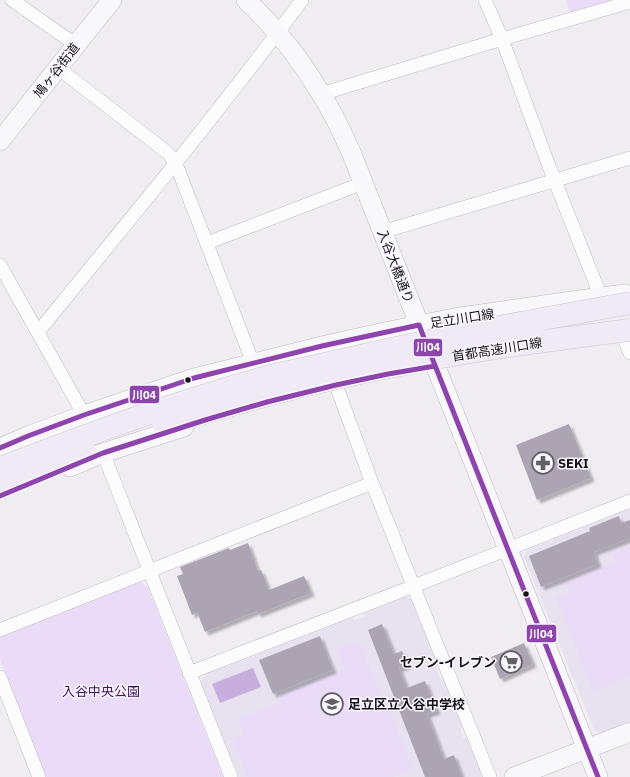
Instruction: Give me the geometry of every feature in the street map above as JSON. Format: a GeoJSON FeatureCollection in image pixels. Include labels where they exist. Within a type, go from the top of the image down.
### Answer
{"type":"FeatureCollection","features":[{"type":"Feature","properties":{"kind":"highway","name":"首都高速川口線"},"geometry":{"type":"LineString","coordinates":[[0,459],[77,428],[190,390],[268,367],[341,350],[435,331],[544,314],[630,303]]}},
{"type":"Feature","properties":{"kind":"highway"},"geometry":{"type":"LineString","coordinates":[[0,468],[92,433],[271,376],[464,334],[630,303]]}},
{"type":"Feature","properties":{"kind":"highway","name":"首都高速川口線"},"geometry":{"type":"LineString","coordinates":[[0,488],[80,453],[130,435],[203,412],[298,387],[378,369],[471,352],[629,339]]}},
{"type":"Feature","properties":{"kind":"main road","name":"鳩ヶ谷街道"},"geometry":{"type":"LineString","coordinates":[[0,142],[112,0]]}},
{"type":"Feature","properties":{"kind":"main road","name":"入谷大橋通り"},"geometry":{"type":"LineString","coordinates":[[246,0],[278,33],[300,62],[322,94],[337,123],[363,183],[598,777]]}},
{"type":"Feature","properties":{"kind":"main road","name":"足立川口線"},"geometry":{"type":"LineString","coordinates":[[0,448],[84,415],[194,378],[322,346],[454,318],[630,294]]}},
{"type":"Feature","properties":{"kind":"main road"},"geometry":{"type":"LineString","coordinates":[[0,496],[103,453],[205,420],[267,402],[388,374],[529,351],[629,339]]}},
{"type":"Feature","properties":{"kind":"main road"},"geometry":{"type":"LineString","coordinates":[[514,777],[630,732]]}},
{"type":"Feature","properties":{"kind":"street"},"geometry":{"type":"LineString","coordinates":[[12,0],[76,45]]}},
{"type":"Feature","properties":{"kind":"street"},"geometry":{"type":"LineString","coordinates":[[38,332],[176,164],[302,0]]}},
{"type":"Feature","properties":{"kind":"street"},"geometry":{"type":"LineString","coordinates":[[485,0],[502,39],[555,181],[601,297]]}},
{"type":"Feature","properties":{"kind":"street"},"geometry":{"type":"LineString","coordinates":[[322,94],[630,2]]}},
{"type":"Feature","properties":{"kind":"street"},"geometry":{"type":"LineString","coordinates":[[58,68],[168,153],[176,164],[253,363]]}},
{"type":"Feature","properties":{"kind":"street"},"geometry":{"type":"LineString","coordinates":[[382,232],[630,158]]}},
{"type":"Feature","properties":{"kind":"street"},"geometry":{"type":"LineString","coordinates":[[207,243],[363,183]]}},
{"type":"Feature","properties":{"kind":"street"},"geometry":{"type":"LineString","coordinates":[[0,265],[84,415]]}},
{"type":"Feature","properties":{"kind":"street"},"geometry":{"type":"LineString","coordinates":[[336,385],[372,483],[490,777]]}},
{"type":"Feature","properties":{"kind":"street"},"geometry":{"type":"LineString","coordinates":[[103,453],[231,777]]}},
{"type":"Feature","properties":{"kind":"street"},"geometry":{"type":"LineString","coordinates":[[0,630],[372,483]]}},
{"type":"Feature","properties":{"kind":"street"},"geometry":{"type":"LineString","coordinates":[[189,673],[630,501]]}},
{"type":"Feature","properties":{"kind":"street"},"geometry":{"type":"LineString","coordinates":[[0,677],[39,777]]}},
{"type":"Feature","properties":{"kind":"shaded area"},"geometry":{"type":"Polygon","coordinates":[[[630,509],[630,724],[602,734],[595,731],[524,557],[527,550],[630,509]]]}},
{"type":"Feature","properties":{"kind":"shaded area","name":"足立区立入谷中学校"},"geometry":{"type":"Polygon","coordinates":[[[405,597],[414,601],[437,660],[435,664],[440,678],[445,680],[463,725],[461,729],[463,738],[468,739],[482,773],[481,777],[239,777],[201,683],[205,675],[352,617],[354,620],[364,617],[364,613],[405,597]]]}},
{"type":"Feature","properties":{"kind":"shaded area"},"geometry":{"type":"Polygon","coordinates":[[[253,668],[261,687],[220,703],[212,684],[253,668]]]}},
{"type":"Feature","properties":{"kind":"green space"},"geometry":{"type":"Polygon","coordinates":[[[566,0],[613,0],[570,12],[566,0]]]}},
{"type":"Feature","properties":{"kind":"green space"},"geometry":{"type":"Polygon","coordinates":[[[630,547],[630,677],[593,691],[556,597],[569,592],[565,582],[615,562],[612,554],[630,547]]]}},
{"type":"Feature","properties":{"kind":"green space","name":"入谷中央公園"},"geometry":{"type":"Polygon","coordinates":[[[140,582],[148,588],[223,777],[46,777],[0,659],[0,635],[140,582]]]}},
{"type":"Feature","properties":{"kind":"green space"},"geometry":{"type":"Polygon","coordinates":[[[359,641],[384,705],[387,704],[412,769],[392,777],[248,777],[233,740],[244,736],[238,719],[280,703],[278,697],[345,670],[338,649],[359,641]]]}},
{"type":"Feature","properties":{"kind":"building"},"geometry":{"type":"Polygon","coordinates":[[[569,424],[591,478],[537,500],[516,445],[569,424]]]}},
{"type":"Feature","properties":{"kind":"building"},"geometry":{"type":"Polygon","coordinates":[[[619,516],[621,523],[630,520],[630,538],[594,552],[598,564],[541,587],[529,556],[590,531],[589,528],[619,516]]]}},
{"type":"Feature","properties":{"kind":"building"},"geometry":{"type":"Polygon","coordinates":[[[248,543],[258,571],[261,570],[269,590],[304,576],[311,593],[258,614],[257,611],[205,632],[197,612],[192,615],[177,576],[183,574],[180,567],[229,548],[230,550],[248,543]]]}},
{"type":"Feature","properties":{"kind":"building"},"geometry":{"type":"Polygon","coordinates":[[[382,624],[394,654],[402,651],[408,665],[399,668],[407,688],[425,681],[437,711],[427,714],[444,759],[454,755],[462,777],[425,777],[368,630],[382,624]]]}},
{"type":"Feature","properties":{"kind":"building"},"geometry":{"type":"Polygon","coordinates":[[[320,636],[333,670],[273,694],[259,660],[320,636]]]}},
{"type":"Feature","properties":{"kind":"building"},"geometry":{"type":"Polygon","coordinates":[[[524,643],[533,664],[500,679],[491,657],[524,643]]]}},
{"type":"Feature","properties":{"kind":"transit line","name":"川04"},"geometry":{"type":"LineString","coordinates":[[0,448],[84,415],[194,378],[322,346],[419,325],[598,777]]}},
{"type":"Feature","properties":{"kind":"transit line","name":"川04"},"geometry":{"type":"LineString","coordinates":[[0,496],[103,453],[205,420],[267,402],[336,385],[435,366]]}},
{"type":"Feature","properties":{"kind":"place","name":"SEKI"},"geometry":{"type":"Point","coordinates":[543,463]}},
{"type":"Feature","properties":{"kind":"place","name":"セブン-イレブン"},"geometry":{"type":"Point","coordinates":[511,662]}},
{"type":"Feature","properties":{"kind":"place","name":"足立区立入谷中学校"},"geometry":{"type":"Point","coordinates":[332,704]}}]}
